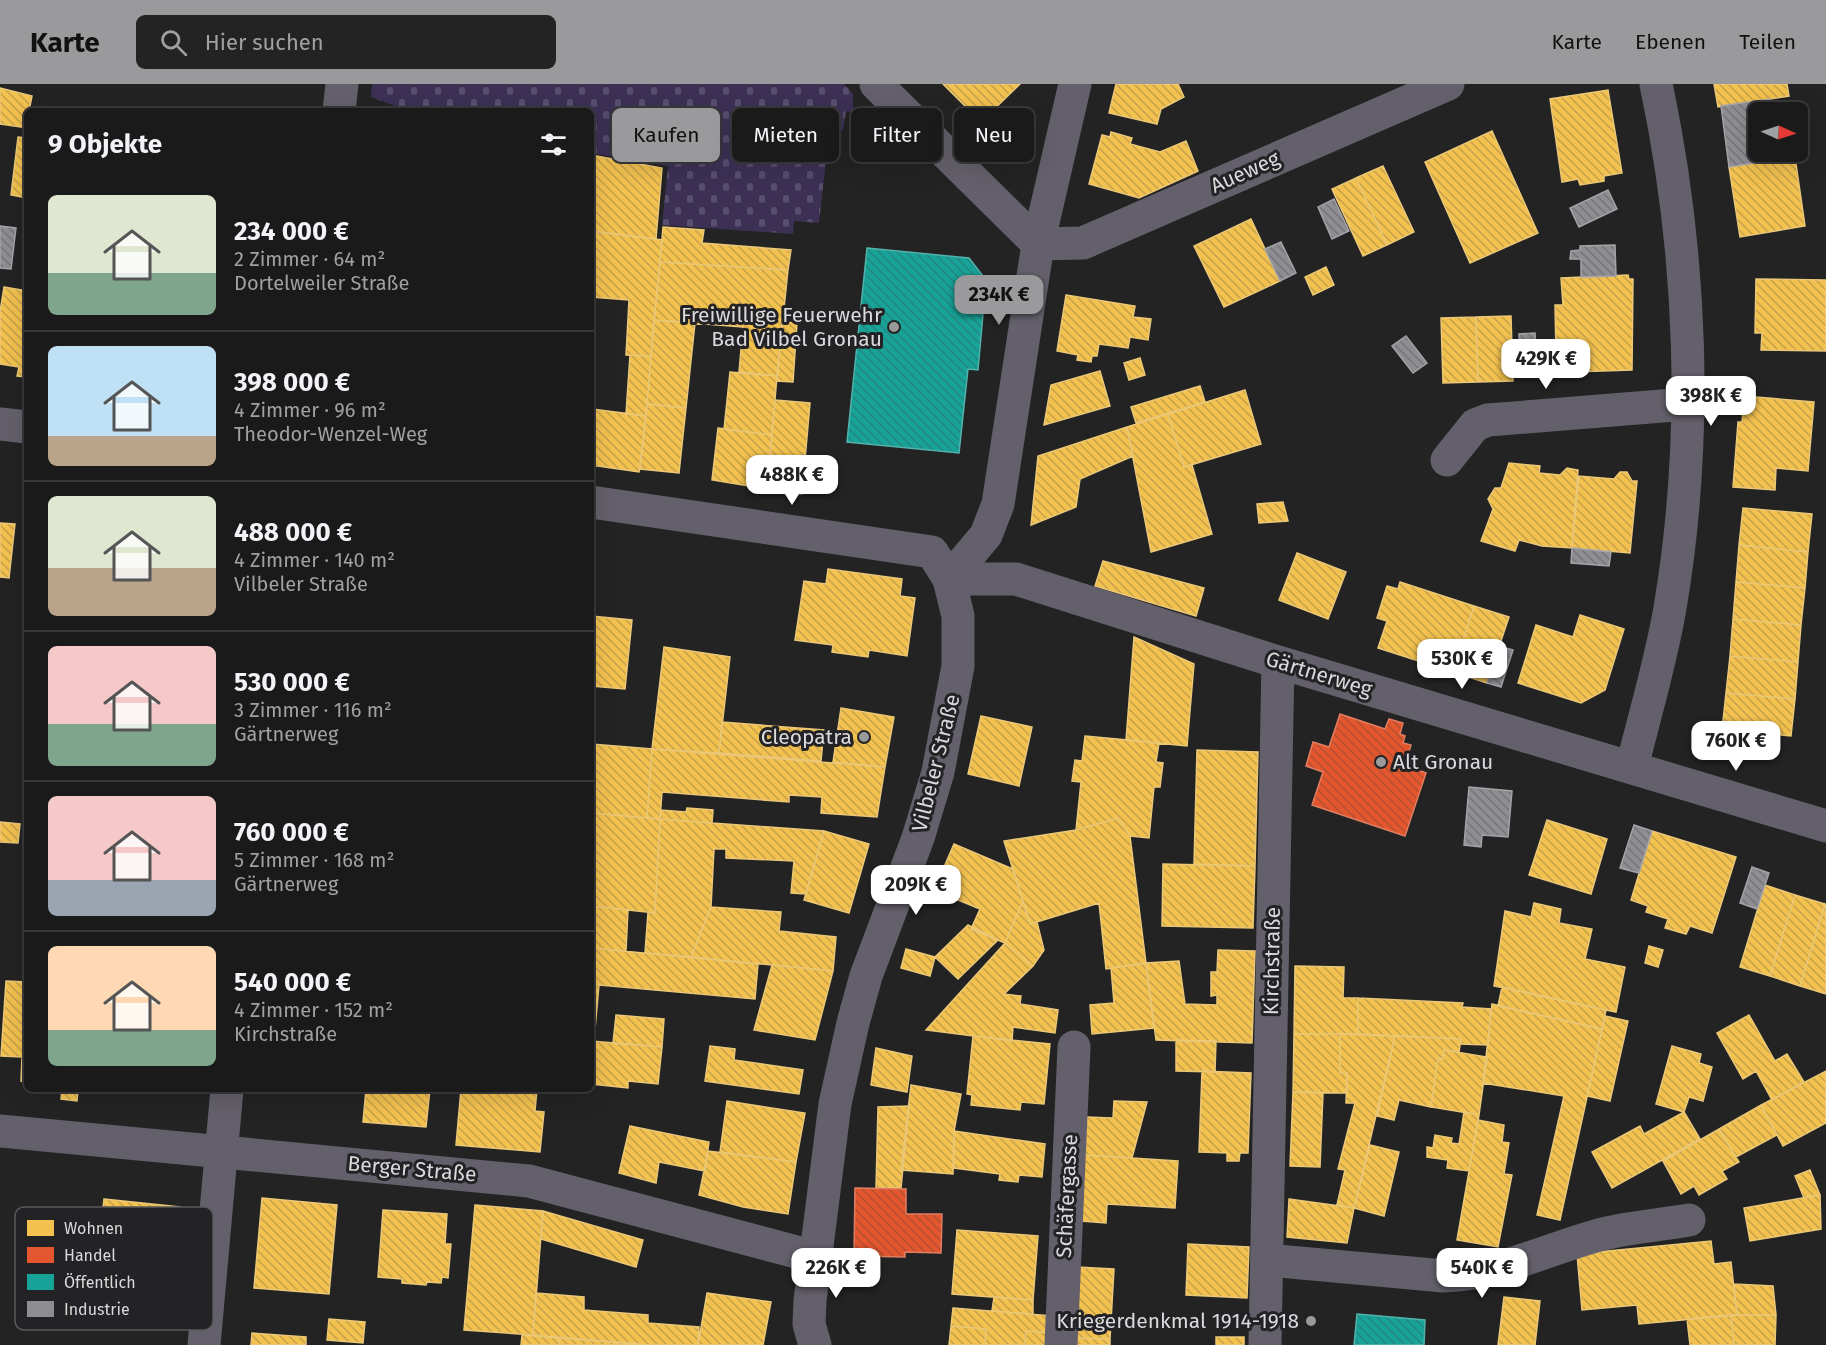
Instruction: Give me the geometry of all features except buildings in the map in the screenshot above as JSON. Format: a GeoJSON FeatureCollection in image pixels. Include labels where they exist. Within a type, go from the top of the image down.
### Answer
{"type":"FeatureCollection","features":[{"type":"Feature","properties":{"kind":"street"},"geometry":{"type":"LineString","coordinates":[[339,108],[342,84]]}},
{"type":"Feature","properties":{"kind":"street"},"geometry":{"type":"LineString","coordinates":[[876,84],[1038,244]]}},
{"type":"Feature","properties":{"kind":"street"},"geometry":{"type":"LineString","coordinates":[[949,579],[986,534],[998,504],[1038,244],[1075,84]]}},
{"type":"Feature","properties":{"kind":"street","name":"Aueweg"},"geometry":{"type":"LineString","coordinates":[[1038,244],[1083,243],[1448,84]]}},
{"type":"Feature","properties":{"kind":"street"},"geometry":{"type":"LineString","coordinates":[[1632,767],[1670,606],[1681,508],[1687,404],[1678,211],[1669,145],[1656,84]]}},
{"type":"Feature","properties":{"kind":"street"},"geometry":{"type":"LineString","coordinates":[[1447,460],[1475,425],[1488,420],[1687,404]]}},
{"type":"Feature","properties":{"kind":"street"},"geometry":{"type":"LineString","coordinates":[[0,424],[24,427]]}},
{"type":"Feature","properties":{"kind":"street","name":"Vilbeler Straße"},"geometry":{"type":"LineString","coordinates":[[594,502],[932,552],[949,579],[958,616],[958,666],[938,772],[918,838],[866,976],[834,1104],[809,1324],[815,1345]]}},
{"type":"Feature","properties":{"kind":"street","name":"Gärtnerweg"},"geometry":{"type":"LineString","coordinates":[[949,579],[1016,579],[1278,662],[1826,826]]}},
{"type":"Feature","properties":{"kind":"street","name":"Kirchstraße"},"geometry":{"type":"LineString","coordinates":[[1265,1345],[1278,662]]}},
{"type":"Feature","properties":{"kind":"street","name":"Schäfergasse"},"geometry":{"type":"LineString","coordinates":[[1061,1345],[1074,1047]]}},
{"type":"Feature","properties":{"kind":"street"},"geometry":{"type":"LineString","coordinates":[[213,1243],[227,1092]]}},
{"type":"Feature","properties":{"kind":"street","name":"Berger Straße"},"geometry":{"type":"LineString","coordinates":[[0,1131],[529,1181],[815,1257]]}},
{"type":"Feature","properties":{"kind":"street"},"geometry":{"type":"LineString","coordinates":[[1267,1260],[1444,1276],[1471,1275],[1501,1269],[1605,1233],[1689,1220]]}},
{"type":"Feature","properties":{"kind":"street"},"geometry":{"type":"LineString","coordinates":[[204,1345],[205,1330]]}},
{"type":"Feature","properties":{"kind":"green space"},"geometry":{"type":"Polygon","coordinates":[[[372,84],[844,84],[853,94],[853,108],[851,112],[846,111],[843,130],[839,131],[839,108],[732,108],[732,162],[826,162],[819,223],[794,221],[793,234],[662,225],[668,166],[644,162],[720,162],[720,108],[612,108],[612,157],[594,154],[594,108],[401,108],[371,97],[372,84]]]}},
{"type":"Feature","properties":{"kind":"place","name":"Freiwillige Feuerwehr Bad Vilbel Gronau"},"geometry":{"type":"Point","coordinates":[894,327]}},
{"type":"Feature","properties":{"kind":"place","name":"Cleopatra"},"geometry":{"type":"Point","coordinates":[864,737]}},
{"type":"Feature","properties":{"kind":"place","name":"Alt Gronau"},"geometry":{"type":"Point","coordinates":[1381,762]}},
{"type":"Feature","properties":{"kind":"place","name":"Kriegerdenkmal 1914-1918"},"geometry":{"type":"Point","coordinates":[1311,1321]}}]}
